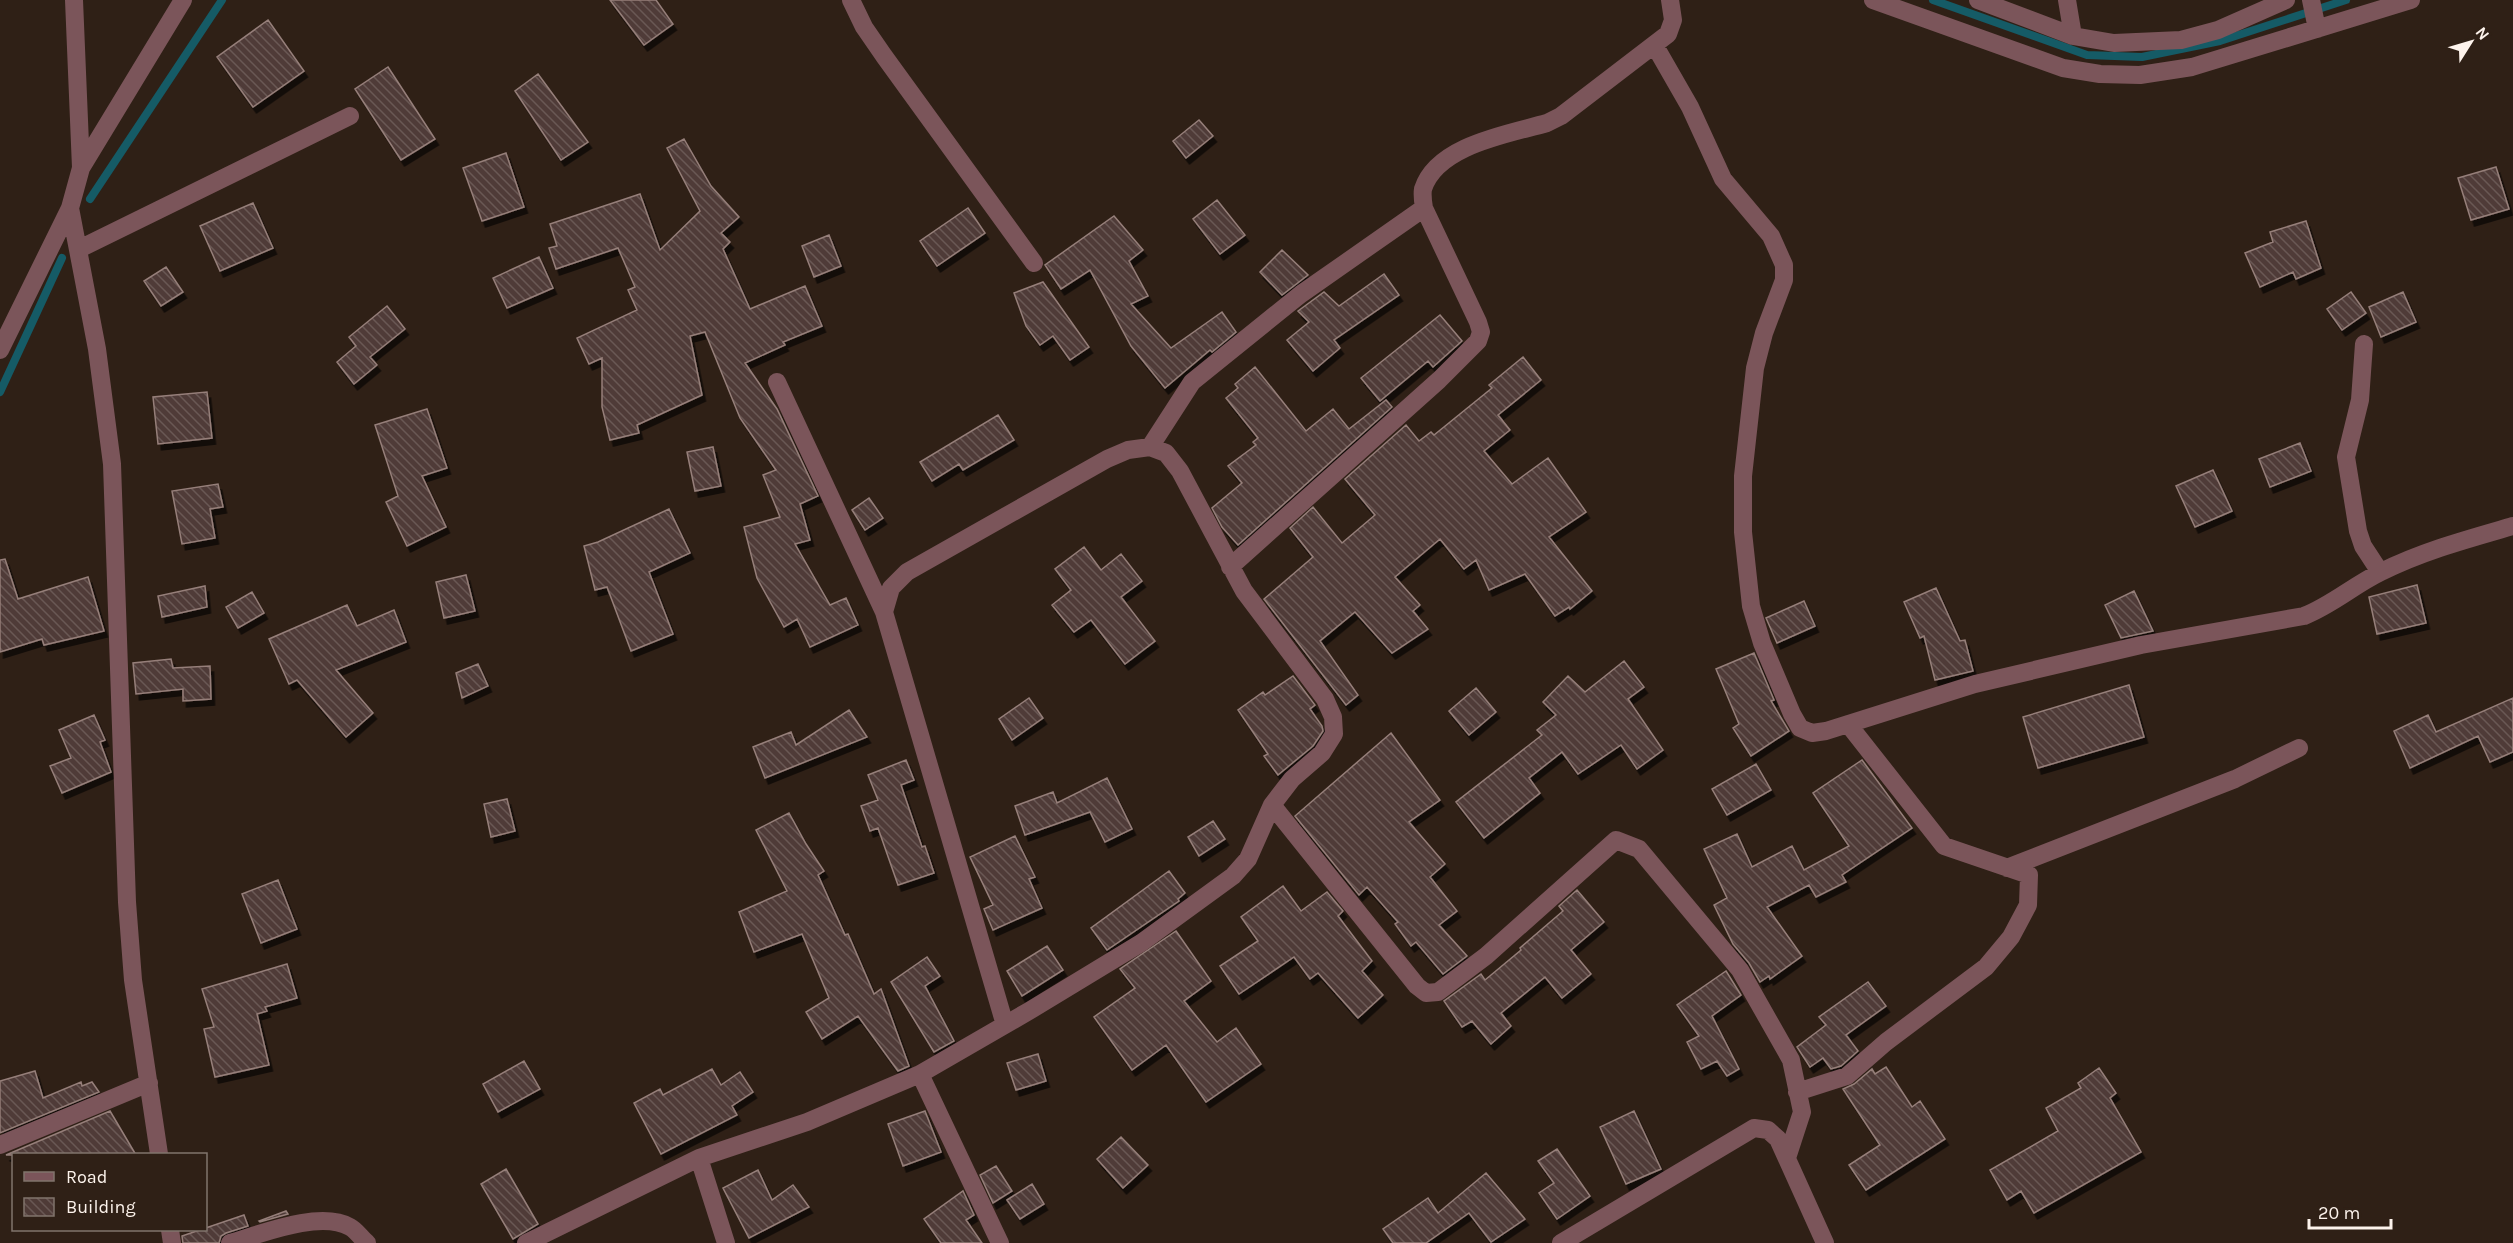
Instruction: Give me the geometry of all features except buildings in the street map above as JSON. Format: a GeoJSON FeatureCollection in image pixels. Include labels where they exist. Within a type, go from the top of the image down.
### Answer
{"type":"FeatureCollection","features":[{"type":"Feature","properties":{"kind":"street"},"geometry":{"type":"LineString","coordinates":[[74,0],[81,168]]}},
{"type":"Feature","properties":{"kind":"street"},"geometry":{"type":"LineString","coordinates":[[0,350],[70,208],[81,168],[183,0]]}},
{"type":"Feature","properties":{"kind":"street"},"geometry":{"type":"LineString","coordinates":[[851,0],[871,37],[1034,263]]}},
{"type":"Feature","properties":{"kind":"street"},"geometry":{"type":"LineString","coordinates":[[1230,567],[1439,380],[1478,341],[1481,332],[1478,322],[1424,208],[1422,191],[1430,174],[1443,160],[1487,141],[1547,123],[1561,116],[1656,46],[1668,34],[1673,20],[1670,0]]}},
{"type":"Feature","properties":{"kind":"street"},"geometry":{"type":"LineString","coordinates":[[1873,0],[2063,68],[2100,74],[2140,75],[2192,67],[2314,15],[2411,0]]}},
{"type":"Feature","properties":{"kind":"street"},"geometry":{"type":"LineString","coordinates":[[1978,0],[2073,36],[2114,43],[2181,40],[2218,30],[2286,0]]}},
{"type":"Feature","properties":{"kind":"street"},"geometry":{"type":"LineString","coordinates":[[2067,0],[2073,36]]}},
{"type":"Feature","properties":{"kind":"street"},"geometry":{"type":"LineString","coordinates":[[1656,46],[1690,107],[1723,178],[1771,236],[1784,265],[1784,280],[1755,368],[1743,476],[1743,532],[1751,606],[1762,643],[1800,728],[1812,734],[1997,678],[2141,645],[2304,616],[2322,609],[2380,572],[2436,548],[2513,526]]}},
{"type":"Feature","properties":{"kind":"street"},"geometry":{"type":"LineString","coordinates":[[79,249],[350,116]]}},
{"type":"Feature","properties":{"kind":"street"},"geometry":{"type":"LineString","coordinates":[[70,208],[97,349],[112,464],[127,902],[133,980],[159,1153]]}},
{"type":"Feature","properties":{"kind":"street"},"geometry":{"type":"LineString","coordinates":[[1150,447],[1192,382],[1301,294],[1424,208]]}},
{"type":"Feature","properties":{"kind":"street"},"geometry":{"type":"LineString","coordinates":[[2364,344],[2360,400],[2346,457],[2358,531],[2363,546],[2380,572]]}},
{"type":"Feature","properties":{"kind":"street"},"geometry":{"type":"LineString","coordinates":[[777,382],[884,612],[1005,1025]]}},
{"type":"Feature","properties":{"kind":"street"},"geometry":{"type":"LineString","coordinates":[[526,1243],[699,1158],[807,1122],[920,1074],[1141,943],[1233,876],[1248,860],[1272,805],[1292,779],[1322,753],[1334,734],[1333,717],[1325,699],[1244,591],[1180,471],[1166,453],[1150,447],[1128,450],[1107,459],[907,572],[891,588],[884,612]]}},
{"type":"Feature","properties":{"kind":"street"},"geometry":{"type":"LineString","coordinates":[[1797,1092],[1847,1076],[1886,1042],[1986,967],[2011,937],[2028,905],[2029,875],[1944,846],[1848,724]]}},
{"type":"Feature","properties":{"kind":"street"},"geometry":{"type":"LineString","coordinates":[[2007,868],[2235,779],[2299,748]]}},
{"type":"Feature","properties":{"kind":"street"},"geometry":{"type":"LineString","coordinates":[[1272,805],[1426,993],[1438,992],[1486,956],[1616,840],[1639,849],[1740,970],[1791,1060],[1802,1112],[1787,1158]]}},
{"type":"Feature","properties":{"kind":"street"},"geometry":{"type":"LineString","coordinates":[[920,1074],[1000,1243]]}},
{"type":"Feature","properties":{"kind":"street"},"geometry":{"type":"LineString","coordinates":[[0,1145],[149,1083]]}},
{"type":"Feature","properties":{"kind":"street"},"geometry":{"type":"LineString","coordinates":[[1561,1243],[1754,1128],[1768,1130],[1778,1140],[1825,1243]]}},
{"type":"Feature","properties":{"kind":"street"},"geometry":{"type":"LineString","coordinates":[[699,1158],[726,1243]]}},
{"type":"Feature","properties":{"kind":"street"},"geometry":{"type":"LineString","coordinates":[[230,1243],[294,1223],[319,1220],[349,1226],[367,1243]]}},
{"type":"Feature","properties":{"kind":"waterway"},"geometry":{"type":"LineString","coordinates":[[90,199],[222,0]]}},
{"type":"Feature","properties":{"kind":"waterway"},"geometry":{"type":"LineString","coordinates":[[1933,0],[2087,55],[2142,57],[2220,41],[2346,0]]}},
{"type":"Feature","properties":{"kind":"waterway"},"geometry":{"type":"LineString","coordinates":[[0,392],[62,258]]}}]}
